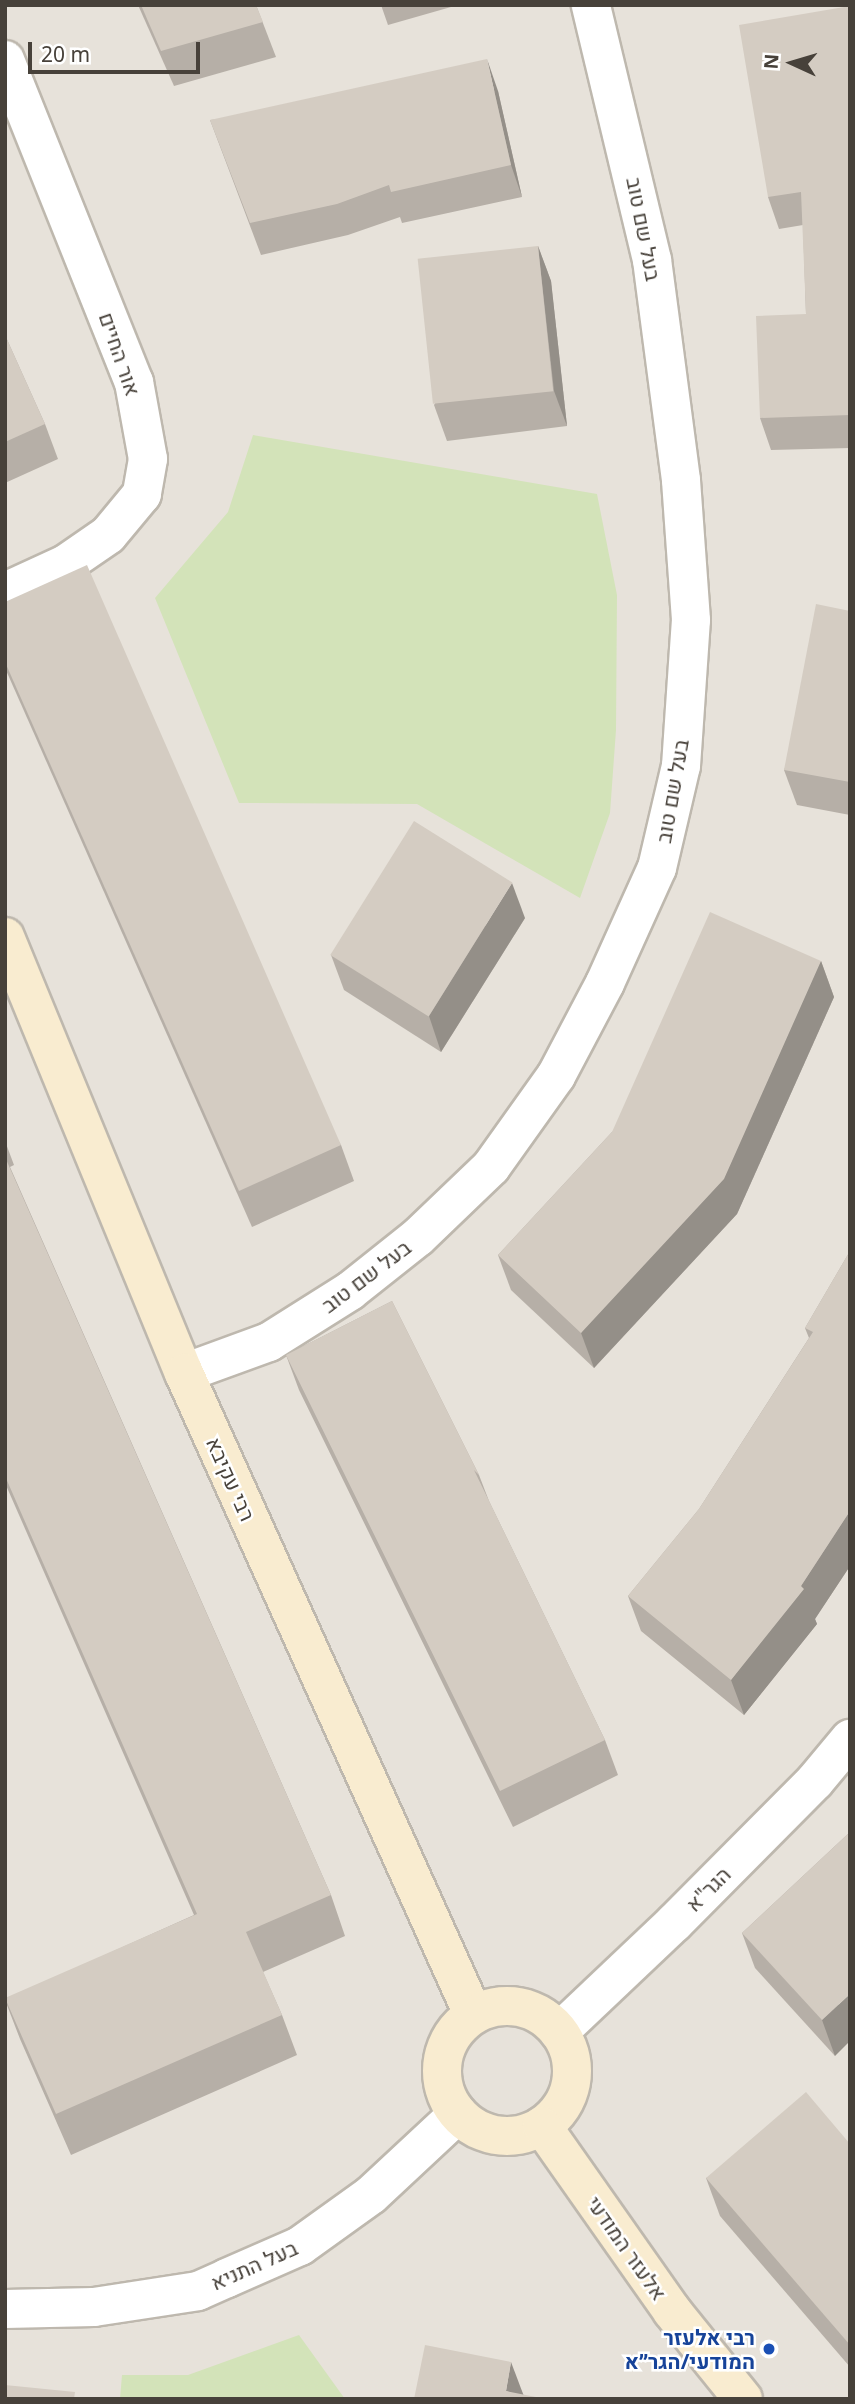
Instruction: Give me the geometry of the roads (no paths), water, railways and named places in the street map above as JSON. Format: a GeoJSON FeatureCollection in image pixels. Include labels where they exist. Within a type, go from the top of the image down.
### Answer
{"type":"FeatureCollection","features":[{"type":"Feature","properties":{"kind":"street","name":"בעל שם טוב"},"geometry":{"type":"LineString","coordinates":[[184,1373],[269,1342],[350,1292],[418,1237],[491,1167],[556,1076],[606,983],[657,868],[681,766],[691,620],[681,480],[652,260],[592,5]]}},
{"type":"Feature","properties":{"kind":"street","name":"אור החיים"},"geometry":{"type":"LineString","coordinates":[[5,60],[134,382],[148,459],[142,494],[108,535],[66,564],[5,592]]}},
{"type":"Feature","properties":{"kind":"street","name":"רבי עקיבא"},"geometry":{"type":"LineString","coordinates":[[5,937],[184,1373],[473,2014]]}},
{"type":"Feature","properties":{"kind":"street","name":"הגר\"א"},"geometry":{"type":"LineString","coordinates":[[559,2032],[684,1913],[815,1781],[850,1739]]}},
{"type":"Feature","properties":{"kind":"street"},"geometry":{"type":"LineString","coordinates":[[500,2006],[529,2009],[559,2032],[569,2051],[572,2072],[558,2112],[542,2126],[507,2137],[471,2126],[446,2098],[442,2060],[447,2042],[473,2014],[500,2006]]}},
{"type":"Feature","properties":{"kind":"street","name":"בעל התניא"},"geometry":{"type":"LineString","coordinates":[[5,2309],[107,2305],[198,2291],[300,2246],[371,2195],[458,2114]]}},
{"type":"Feature","properties":{"kind":"street","name":"אלעזר המודעי"},"geometry":{"type":"LineString","coordinates":[[542,2126],[672,2311],[743,2399]]}},
{"type":"Feature","properties":{"kind":"place","name":"רבי אלעזר המודעי/הגר״א"},"geometry":{"type":"Point","coordinates":[769,2349]}}]}
